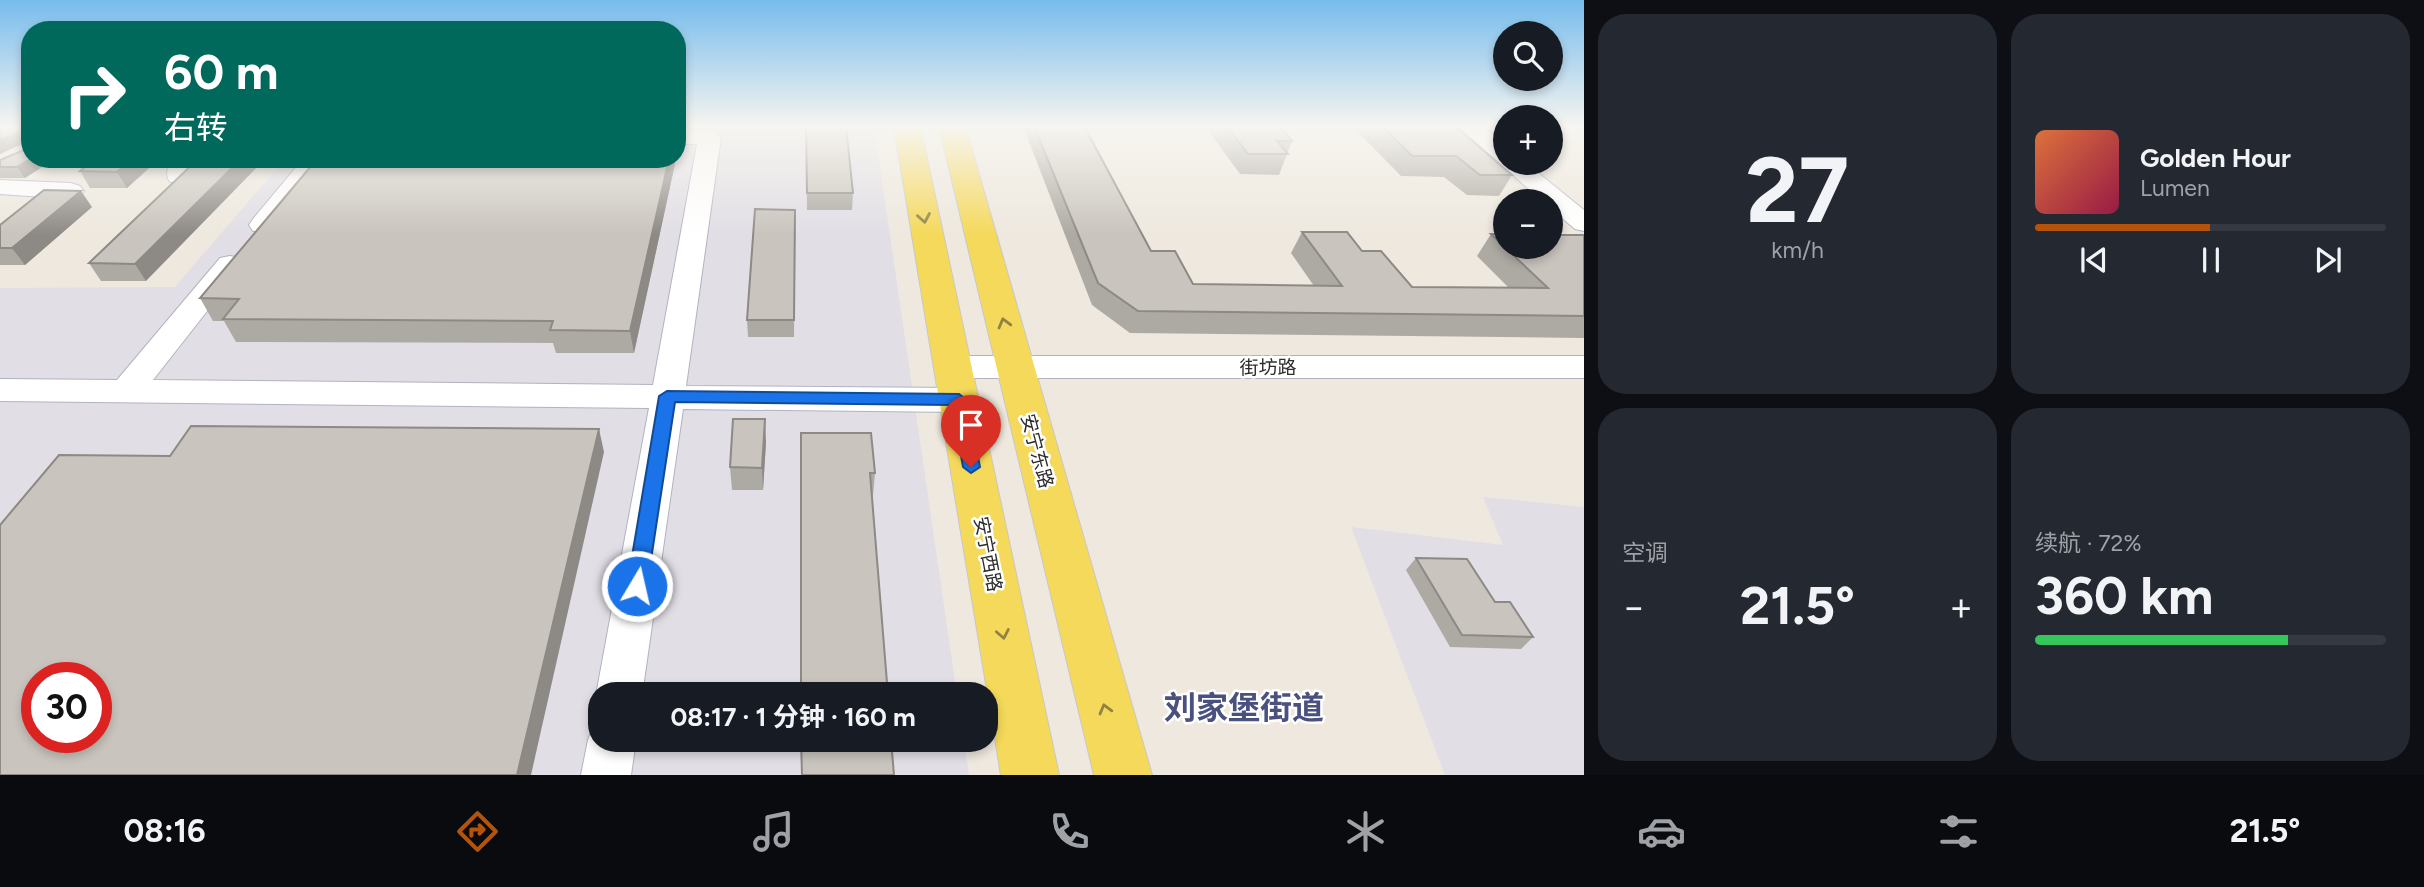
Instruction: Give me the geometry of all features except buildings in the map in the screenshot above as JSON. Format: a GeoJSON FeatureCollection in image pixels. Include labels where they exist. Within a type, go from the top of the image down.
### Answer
{"type":"FeatureCollection","features":[{"type":"Feature","properties":{"kind":"main road","name":"安宁西路"},"geometry":{"type":"LineString","coordinates":[[914,162],[1030,775]]}},
{"type":"Feature","properties":{"kind":"main road","name":"安宁东路"},"geometry":{"type":"LineString","coordinates":[[962,162],[1123,775]]}},
{"type":"Feature","properties":{"kind":"street"},"geometry":{"type":"LineString","coordinates":[[621,682],[706,162]]}},
{"type":"Feature","properties":{"kind":"street"},"geometry":{"type":"LineString","coordinates":[[126,391],[309,168]]}},
{"type":"Feature","properties":{"kind":"street"},"geometry":{"type":"LineString","coordinates":[[1526,175],[1584,223]]}},
{"type":"Feature","properties":{"kind":"street"},"geometry":{"type":"LineString","coordinates":[[0,187],[71,191]]}},
{"type":"Feature","properties":{"kind":"street","name":"街坊路"},"geometry":{"type":"LineString","coordinates":[[0,390],[667,396],[955,384],[1015,367],[1584,367]]}},
{"type":"Feature","properties":{"kind":"street"},"geometry":{"type":"LineString","coordinates":[[606,775],[610,752]]}},
{"type":"Feature","properties":{"kind":"shaded area"},"geometry":{"type":"Polygon","coordinates":[[[686,162],[879,162],[955,682],[588,682],[588,752],[966,752],[969,775],[0,775],[0,288],[175,287],[277,168],[686,168],[686,162]]]}},
{"type":"Feature","properties":{"kind":"shaded area"},"geometry":{"type":"Polygon","coordinates":[[[1483,497],[1584,507],[1584,775],[1445,775],[1351,527],[1503,545],[1483,497]]]}},
{"type":"Feature","properties":{"kind":"district","name":"刘家堡街道"},"geometry":{"type":"Point","coordinates":[1244,708]}},
{"type":"Feature","properties":{"kind":"route"},"geometry":{"type":"LineString","coordinates":[[637,586],[667,396],[959,400],[971,467]]}}]}
